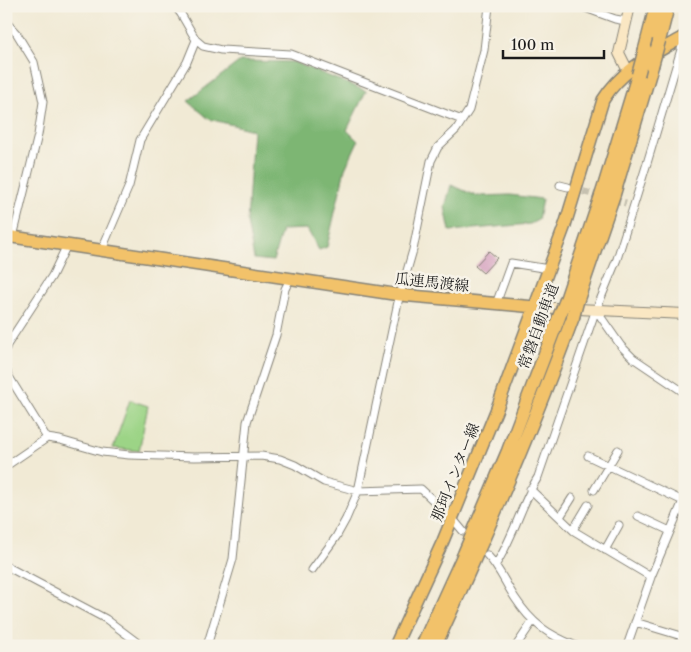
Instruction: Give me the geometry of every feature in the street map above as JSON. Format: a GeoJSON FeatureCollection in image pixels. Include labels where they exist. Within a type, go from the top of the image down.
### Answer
{"type":"FeatureCollection","features":[{"type":"Feature","properties":{"kind":"highway","name":"常磐自動車道"},"geometry":{"type":"LineString","coordinates":[[435,646],[482,542],[573,317],[572,301],[633,73],[645,49],[656,6]]}},
{"type":"Feature","properties":{"kind":"highway","name":"常磐自動車道"},"geometry":{"type":"LineString","coordinates":[[422,646],[501,467],[560,317],[572,301],[614,194],[668,6]]}},
{"type":"Feature","properties":{"kind":"main road"},"geometry":{"type":"LineString","coordinates":[[535,307],[581,173],[601,106],[613,86],[633,73],[646,58],[685,36]]}},
{"type":"Feature","properties":{"kind":"main road","name":"瓜連馬渡線"},"geometry":{"type":"LineString","coordinates":[[10,236],[400,295],[535,307]]}},
{"type":"Feature","properties":{"kind":"main road","name":"那珂インター線"},"geometry":{"type":"LineString","coordinates":[[395,646],[453,519],[496,412],[535,307]]}},
{"type":"Feature","properties":{"kind":"street"},"geometry":{"type":"LineString","coordinates":[[175,6],[196,40],[203,46],[221,50],[291,54],[462,120]]}},
{"type":"Feature","properties":{"kind":"street"},"geometry":{"type":"LineString","coordinates":[[312,570],[336,537],[358,491],[431,162],[438,147],[456,130],[470,110],[484,50],[489,6]]}},
{"type":"Feature","properties":{"kind":"street"},"geometry":{"type":"LineString","coordinates":[[580,6],[615,19],[626,21]]}},
{"type":"Feature","properties":{"kind":"street"},"geometry":{"type":"LineString","coordinates":[[630,6],[619,53],[633,73]]}},
{"type":"Feature","properties":{"kind":"street"},"geometry":{"type":"LineString","coordinates":[[6,22],[17,34],[34,62],[43,102],[38,135],[10,236]]}},
{"type":"Feature","properties":{"kind":"street"},"geometry":{"type":"LineString","coordinates":[[496,564],[504,552],[530,489],[538,476],[596,310],[617,259],[685,36]]}},
{"type":"Feature","properties":{"kind":"street"},"geometry":{"type":"LineString","coordinates":[[103,250],[130,186],[140,140],[187,62],[196,40]]}},
{"type":"Feature","properties":{"kind":"street"},"geometry":{"type":"LineString","coordinates":[[560,185],[568,187]]}},
{"type":"Feature","properties":{"kind":"street"},"geometry":{"type":"LineString","coordinates":[[626,204],[634,206]]}},
{"type":"Feature","properties":{"kind":"street"},"geometry":{"type":"LineString","coordinates":[[6,348],[52,276],[67,245]]}},
{"type":"Feature","properties":{"kind":"street"},"geometry":{"type":"LineString","coordinates":[[496,304],[511,263],[549,269]]}},
{"type":"Feature","properties":{"kind":"street"},"geometry":{"type":"LineString","coordinates":[[207,646],[233,559],[247,422],[276,335],[285,289],[290,278]]}},
{"type":"Feature","properties":{"kind":"street"},"geometry":{"type":"LineString","coordinates":[[535,307],[685,314]]}},
{"type":"Feature","properties":{"kind":"street"},"geometry":{"type":"LineString","coordinates":[[596,310],[621,346],[633,358],[685,393]]}},
{"type":"Feature","properties":{"kind":"street"},"geometry":{"type":"LineString","coordinates":[[6,368],[8,375],[47,438],[102,452],[129,455],[156,457],[261,456],[280,459],[295,465],[324,482],[358,491],[421,489],[453,519],[462,531]]}},
{"type":"Feature","properties":{"kind":"street"},"geometry":{"type":"LineString","coordinates":[[6,466],[47,438]]}},
{"type":"Feature","properties":{"kind":"street"},"geometry":{"type":"LineString","coordinates":[[594,490],[618,450]]}},
{"type":"Feature","properties":{"kind":"street"},"geometry":{"type":"LineString","coordinates":[[588,456],[684,498],[651,577],[627,646]]}},
{"type":"Feature","properties":{"kind":"street"},"geometry":{"type":"LineString","coordinates":[[530,489],[573,530],[651,577]]}},
{"type":"Feature","properties":{"kind":"street"},"geometry":{"type":"LineString","coordinates":[[560,517],[572,498]]}},
{"type":"Feature","properties":{"kind":"street"},"geometry":{"type":"LineString","coordinates":[[573,530],[588,506]]}},
{"type":"Feature","properties":{"kind":"street"},"geometry":{"type":"LineString","coordinates":[[638,516],[670,531]]}},
{"type":"Feature","properties":{"kind":"street"},"geometry":{"type":"LineString","coordinates":[[605,550],[619,525]]}},
{"type":"Feature","properties":{"kind":"street"},"geometry":{"type":"LineString","coordinates":[[486,555],[496,564],[515,598],[533,621],[544,631],[576,646]]}},
{"type":"Feature","properties":{"kind":"street"},"geometry":{"type":"LineString","coordinates":[[6,566],[106,619],[142,646]]}},
{"type":"Feature","properties":{"kind":"street"},"geometry":{"type":"LineString","coordinates":[[516,646],[533,621]]}},
{"type":"Feature","properties":{"kind":"street"},"geometry":{"type":"LineString","coordinates":[[635,622],[685,637]]}},
{"type":"Feature","properties":{"kind":"green space"},"geometry":{"type":"Polygon","coordinates":[[[240,61],[294,62],[366,91],[347,130],[358,141],[345,169],[327,247],[319,250],[307,229],[282,230],[273,261],[254,259],[247,222],[253,130],[209,119],[188,101],[240,61]]]}},
{"type":"Feature","properties":{"kind":"green space"},"geometry":{"type":"Polygon","coordinates":[[[451,185],[477,196],[510,195],[542,199],[538,220],[530,224],[450,231],[445,207],[451,185]]]}},
{"type":"Feature","properties":{"kind":"green space"},"geometry":{"type":"Polygon","coordinates":[[[130,400],[148,406],[139,451],[113,448],[130,400]]]}},
{"type":"Feature","properties":{"kind":"building"},"geometry":{"type":"Polygon","coordinates":[[[489,251],[497,258],[483,273],[475,266],[489,251]]]}},
{"type":"Feature","properties":{"kind":"tunnel"},"geometry":{"type":"LineString","coordinates":[[573,189],[626,203]]}}]}
